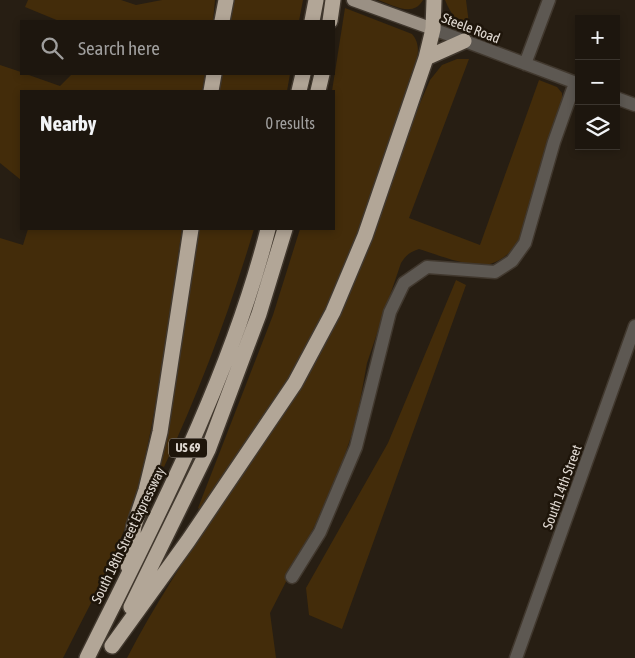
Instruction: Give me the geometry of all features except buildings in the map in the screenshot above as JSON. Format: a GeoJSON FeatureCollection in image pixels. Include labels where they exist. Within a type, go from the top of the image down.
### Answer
{"type":"FeatureCollection","features":[{"type":"Feature","properties":{"kind":"highway"},"geometry":{"type":"LineString","coordinates":[[222,20],[226,0]]}},
{"type":"Feature","properties":{"kind":"highway"},"geometry":{"type":"LineString","coordinates":[[312,20],[316,0]]}},
{"type":"Feature","properties":{"kind":"highway"},"geometry":{"type":"LineString","coordinates":[[330,20],[333,0]]}},
{"type":"Feature","properties":{"kind":"highway"},"geometry":{"type":"LineString","coordinates":[[109,652],[188,541],[295,383],[333,312],[365,236],[426,58],[433,29],[434,0]]}},
{"type":"Feature","properties":{"kind":"highway"},"geometry":{"type":"LineString","coordinates":[[426,58],[464,41]]}},
{"type":"Feature","properties":{"kind":"highway"},"geometry":{"type":"LineString","coordinates":[[211,90],[214,75]]}},
{"type":"Feature","properties":{"kind":"highway"},"geometry":{"type":"LineString","coordinates":[[299,90],[303,75]]}},
{"type":"Feature","properties":{"kind":"highway"},"geometry":{"type":"LineString","coordinates":[[318,90],[322,75]]}},
{"type":"Feature","properties":{"kind":"highway"},"geometry":{"type":"LineString","coordinates":[[126,579],[134,526],[146,490],[160,432],[191,230]]}},
{"type":"Feature","properties":{"kind":"highway","name":"South 18th Street Expressway"},"geometry":{"type":"LineString","coordinates":[[87,658],[153,526],[195,433],[240,325],[268,230]]}},
{"type":"Feature","properties":{"kind":"highway","name":"US 69"},"geometry":{"type":"LineString","coordinates":[[109,652],[208,450],[259,314],[285,230]]}},
{"type":"Feature","properties":{"kind":"main road","name":"Steele Road"},"geometry":{"type":"LineString","coordinates":[[353,0],[433,29]]}},
{"type":"Feature","properties":{"kind":"street"},"geometry":{"type":"LineString","coordinates":[[525,64],[549,0]]}},
{"type":"Feature","properties":{"kind":"street","name":"Steele Road"},"geometry":{"type":"LineString","coordinates":[[433,29],[575,82]]}},
{"type":"Feature","properties":{"kind":"street"},"geometry":{"type":"LineString","coordinates":[[292,577],[320,532],[356,447],[390,312],[404,283],[427,267],[495,272],[512,261],[525,243],[554,142],[575,88]]}},
{"type":"Feature","properties":{"kind":"street"},"geometry":{"type":"LineString","coordinates":[[620,99],[635,105]]}},
{"type":"Feature","properties":{"kind":"street","name":"South 14th Street"},"geometry":{"type":"LineString","coordinates":[[516,658],[635,326]]}},
{"type":"Feature","properties":{"kind":"shaded area"},"geometry":{"type":"Polygon","coordinates":[[[28,0],[121,0],[136,5],[162,0],[215,0],[213,20],[57,20],[25,7],[28,0]]]}},
{"type":"Feature","properties":{"kind":"shaded area"},"geometry":{"type":"Polygon","coordinates":[[[232,0],[303,0],[299,20],[228,20],[232,0]]]}},
{"type":"Feature","properties":{"kind":"shaded area"},"geometry":{"type":"Polygon","coordinates":[[[378,0],[423,0],[414,8],[402,9],[378,0]]]}},
{"type":"Feature","properties":{"kind":"shaded area"},"geometry":{"type":"Polygon","coordinates":[[[445,0],[466,0],[470,32],[455,18],[445,0]]]}},
{"type":"Feature","properties":{"kind":"shaded area"},"geometry":{"type":"Polygon","coordinates":[[[345,8],[412,34],[416,40],[418,54],[409,89],[346,266],[314,333],[276,400],[201,511],[198,508],[273,315],[300,230],[335,230],[335,90],[332,90],[345,8]]]}},
{"type":"Feature","properties":{"kind":"shaded area"},"geometry":{"type":"Polygon","coordinates":[[[457,59],[469,59],[409,218],[480,245],[539,80],[557,87],[562,93],[562,99],[544,153],[534,200],[523,233],[514,247],[503,257],[490,264],[464,263],[419,249],[409,254],[401,263],[367,363],[353,431],[341,466],[315,525],[270,613],[276,658],[127,658],[176,574],[284,410],[333,326],[360,266],[405,141],[430,80],[442,65],[457,59]]]}},
{"type":"Feature","properties":{"kind":"shaded area"},"geometry":{"type":"Polygon","coordinates":[[[0,65],[20,72],[20,75],[29,75],[60,86],[71,75],[205,75],[202,90],[20,90],[20,179],[0,163],[0,65]]]}},
{"type":"Feature","properties":{"kind":"shaded area"},"geometry":{"type":"Polygon","coordinates":[[[220,75],[290,75],[287,90],[218,90],[220,75]]]}},
{"type":"Feature","properties":{"kind":"shaded area"},"geometry":{"type":"Polygon","coordinates":[[[28,230],[182,230],[157,394],[137,491],[114,556],[63,658],[0,658],[0,238],[23,245],[28,230]]]}},
{"type":"Feature","properties":{"kind":"shaded area"},"geometry":{"type":"Polygon","coordinates":[[[197,230],[254,230],[214,350],[164,467],[159,465],[197,230]]]}},
{"type":"Feature","properties":{"kind":"shaded area"},"geometry":{"type":"Polygon","coordinates":[[[456,280],[466,285],[342,629],[309,615],[306,588],[388,443],[456,280]]]}}]}
